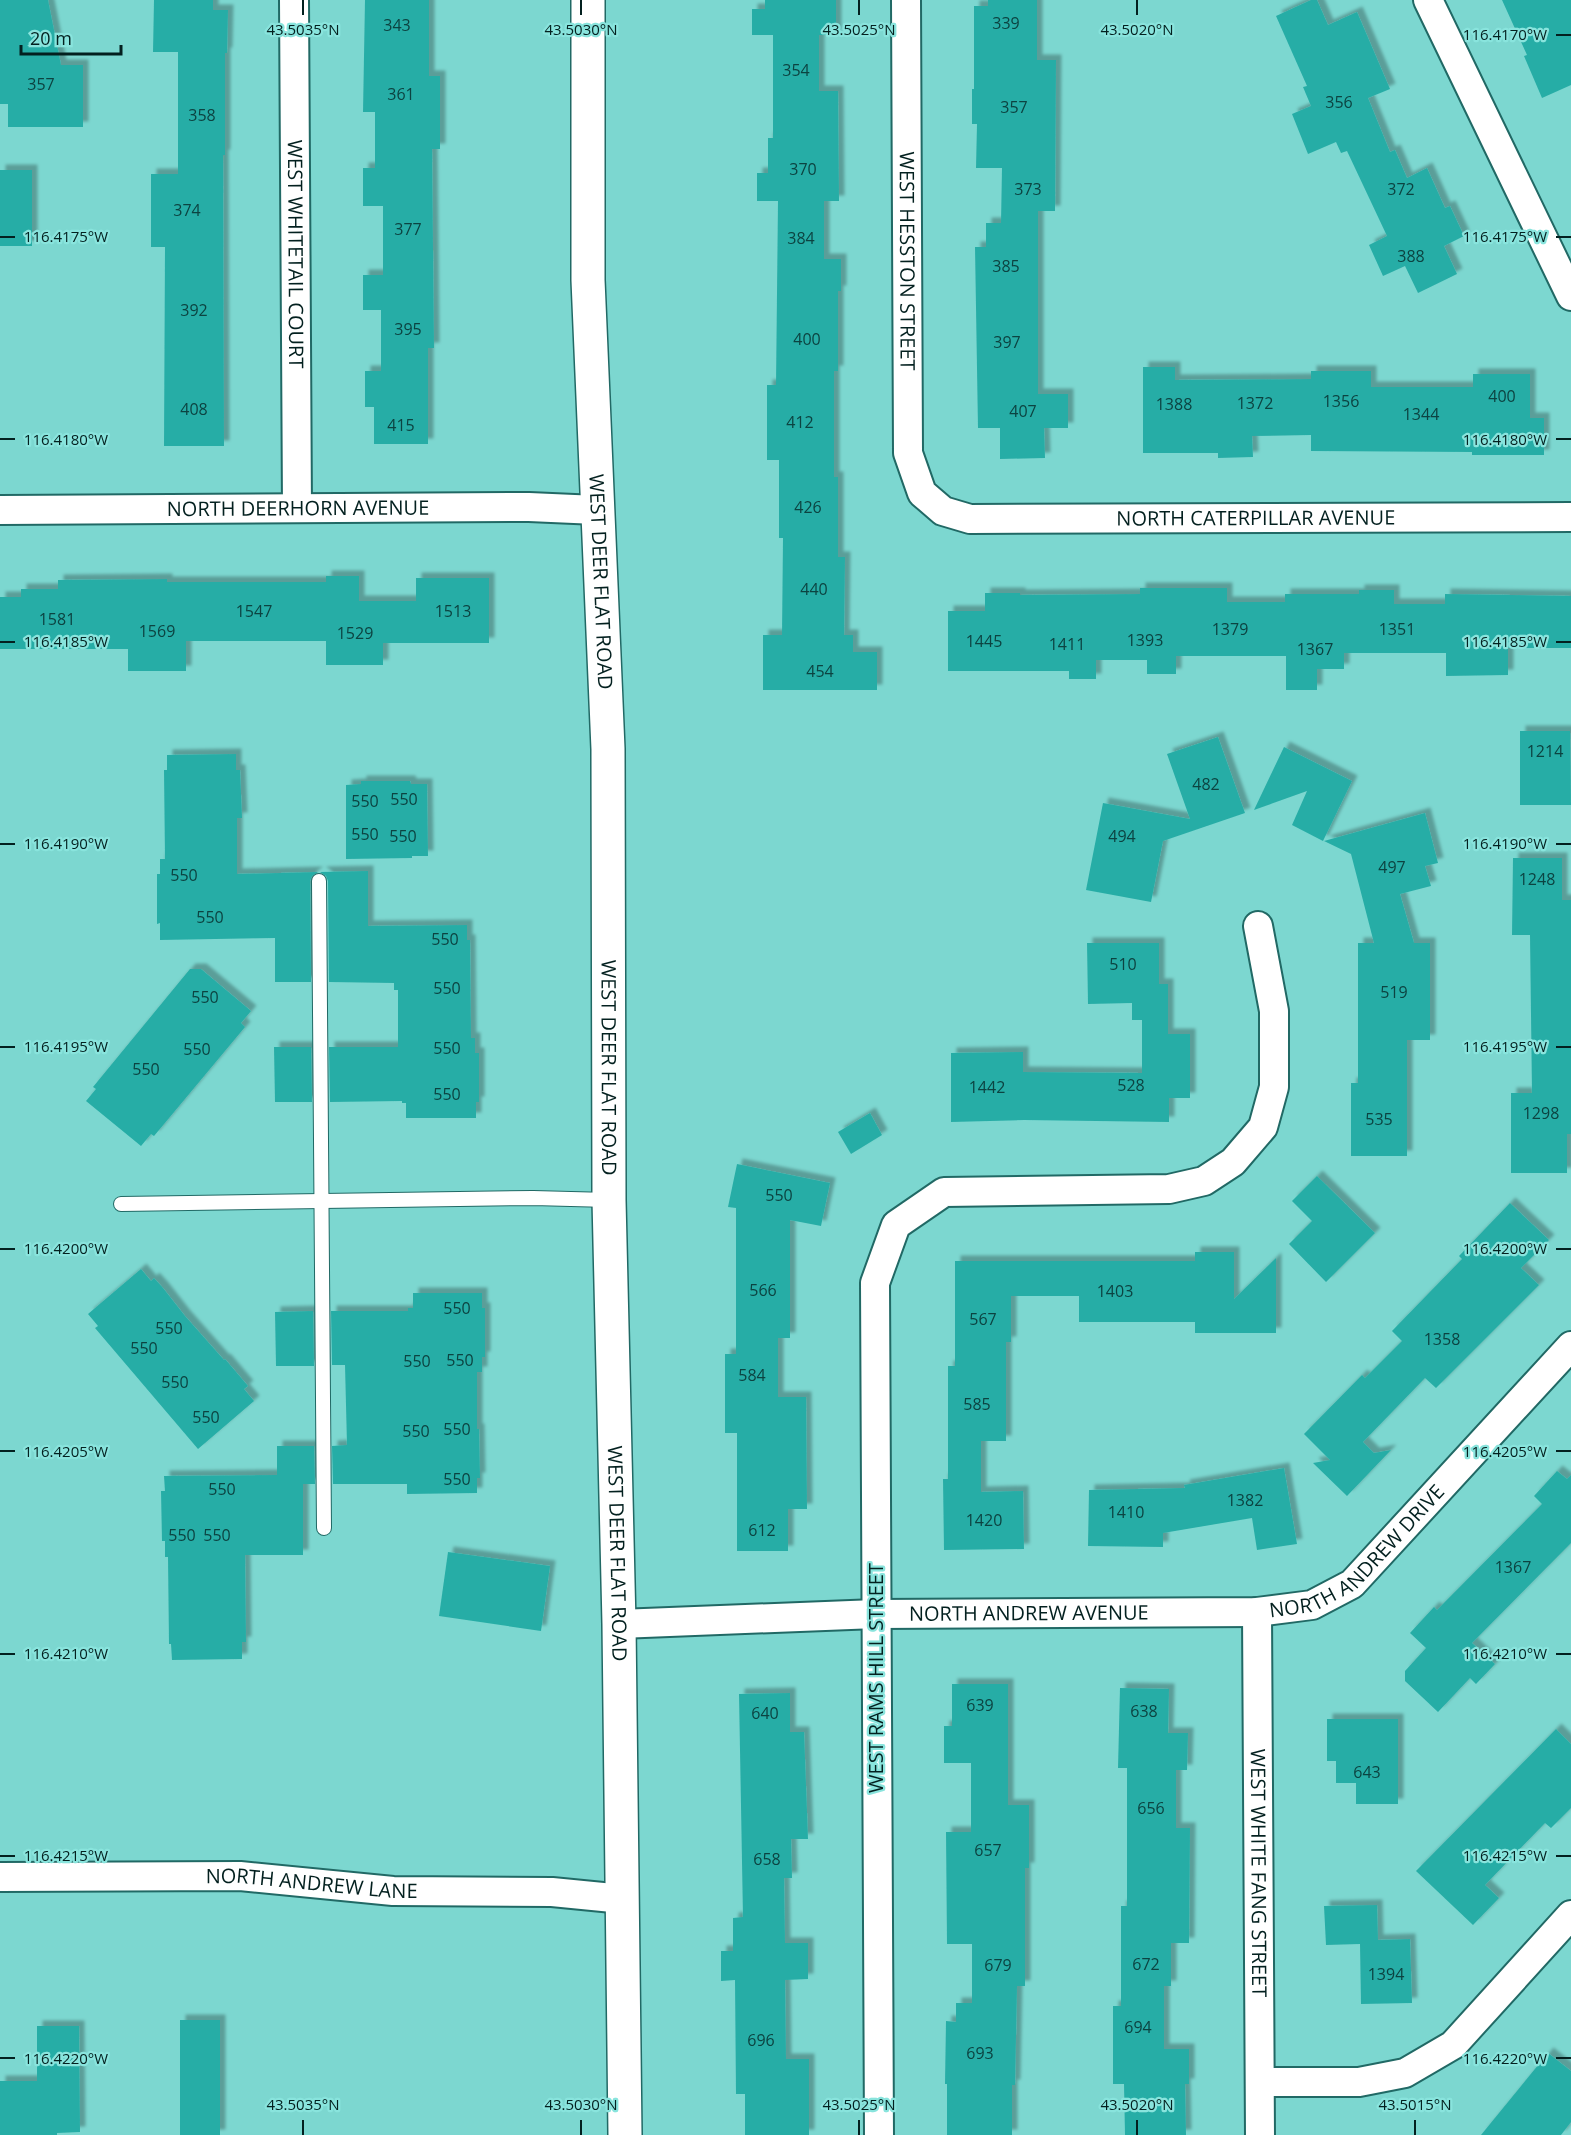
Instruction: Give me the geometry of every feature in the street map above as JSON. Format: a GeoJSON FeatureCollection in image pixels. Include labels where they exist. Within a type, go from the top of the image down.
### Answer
{"type":"FeatureCollection","features":[{"type":"Feature","properties":{"kind":"main road","name":"WEST DEER FLAT ROAD"},"geometry":{"type":"LineString","coordinates":[[588,0],[588,280],[608,749],[609,1200],[620,1624],[625,2135]]}},
{"type":"Feature","properties":{"kind":"street","name":"WEST WHITETAIL COURT"},"geometry":{"type":"LineString","coordinates":[[294,0],[297,508]]}},
{"type":"Feature","properties":{"kind":"street","name":"WEST HESSTON STREET"},"geometry":{"type":"LineString","coordinates":[[906,0],[908,453],[922,493],[943,511]]}},
{"type":"Feature","properties":{"kind":"street"},"geometry":{"type":"LineString","coordinates":[[1428,0],[1571,296]]}},
{"type":"Feature","properties":{"kind":"street","name":"NORTH DEERHORN AVENUE"},"geometry":{"type":"LineString","coordinates":[[0,510],[529,507],[597,510]]}},
{"type":"Feature","properties":{"kind":"street","name":"NORTH CATERPILLAR AVENUE"},"geometry":{"type":"LineString","coordinates":[[943,511],[970,519],[1571,517]]}},
{"type":"Feature","properties":{"kind":"street","name":"WEST RAMS HILL STREET"},"geometry":{"type":"LineString","coordinates":[[879,2135],[875,1283],[896,1225],[944,1192],[1169,1189],[1204,1181],[1233,1162],[1263,1127],[1274,1087],[1274,1011],[1258,926]]}},
{"type":"Feature","properties":{"kind":"street","name":"NORTH ANDREW DRIVE"},"geometry":{"type":"LineString","coordinates":[[1257,1612],[1312,1605],[1352,1584],[1571,1346]]}},
{"type":"Feature","properties":{"kind":"street","name":"NORTH ANDREW AVENUE"},"geometry":{"type":"LineString","coordinates":[[620,1624],[876,1614],[1257,1612]]}},
{"type":"Feature","properties":{"kind":"street","name":"WEST WHITE FANG STREET"},"geometry":{"type":"LineString","coordinates":[[1257,1612],[1260,2135]]}},
{"type":"Feature","properties":{"kind":"street","name":"NORTH ANDREW LANE"},"geometry":{"type":"LineString","coordinates":[[0,1877],[240,1876],[393,1891],[552,1892],[623,1899]]}},
{"type":"Feature","properties":{"kind":"street"},"geometry":{"type":"LineString","coordinates":[[1260,2082],[1359,2082],[1405,2073],[1453,2045],[1571,1915]]}},
{"type":"Feature","properties":{"kind":"lane"},"geometry":{"type":"LineString","coordinates":[[319,881],[324,1528]]}},
{"type":"Feature","properties":{"kind":"lane"},"geometry":{"type":"LineString","coordinates":[[121,1204],[533,1198],[609,1200]]}},
{"type":"Feature","properties":{"kind":"building"},"geometry":{"type":"Polygon","coordinates":[[[0,0],[48,0],[61,65],[83,65],[83,127],[8,127],[8,104],[0,104],[0,0]]]}},
{"type":"Feature","properties":{"kind":"building"},"geometry":{"type":"Polygon","coordinates":[[[154,0],[213,0],[213,10],[228,10],[227,53],[225,53],[225,155],[223,155],[224,446],[164,446],[165,247],[151,247],[151,174],[178,174],[178,52],[153,52],[154,0]]]}},
{"type":"Feature","properties":{"kind":"building"},"geometry":{"type":"Polygon","coordinates":[[[365,0],[429,0],[429,76],[440,76],[440,149],[432,149],[434,348],[428,348],[428,444],[374,444],[374,407],[365,407],[365,371],[381,371],[381,310],[363,310],[363,275],[383,275],[383,206],[363,206],[363,168],[375,168],[375,112],[363,112],[365,0]]]}},
{"type":"Feature","properties":{"kind":"building"},"geometry":{"type":"Polygon","coordinates":[[[765,0],[836,0],[836,35],[819,35],[819,91],[838,91],[839,201],[824,201],[824,259],[841,259],[841,291],[838,291],[838,371],[834,371],[834,477],[838,477],[838,557],[845,557],[844,635],[853,635],[853,652],[877,652],[877,690],[763,690],[763,635],[782,635],[783,538],[779,538],[779,460],[767,460],[767,385],[776,385],[778,201],[757,201],[757,173],[768,173],[768,138],[773,138],[773,35],[752,35],[752,9],[765,9],[765,0]]]}},
{"type":"Feature","properties":{"kind":"building"},"geometry":{"type":"Polygon","coordinates":[[[988,0],[1037,0],[1037,60],[1056,60],[1055,211],[1038,211],[1038,394],[1068,394],[1068,428],[1044,428],[1045,458],[1000,459],[1000,428],[978,428],[975,247],[986,247],[986,223],[1001,223],[1002,168],[976,168],[977,124],[972,124],[974,6],[988,6],[988,0]]]}},
{"type":"Feature","properties":{"kind":"building"},"geometry":{"type":"Polygon","coordinates":[[[1311,0],[1317,0],[1328,25],[1357,12],[1390,89],[1368,98],[1390,152],[1395,150],[1407,178],[1427,168],[1445,208],[1450,206],[1464,236],[1444,246],[1457,274],[1418,293],[1405,266],[1383,276],[1369,245],[1387,236],[1347,151],[1341,153],[1336,142],[1308,154],[1292,114],[1311,106],[1303,87],[1307,86],[1276,16],[1311,0]]]}},
{"type":"Feature","properties":{"kind":"building"},"geometry":{"type":"Polygon","coordinates":[[[1502,0],[1571,0],[1571,85],[1542,98],[1524,56],[1527,55],[1502,0]]]}},
{"type":"Feature","properties":{"kind":"building"},"geometry":{"type":"Polygon","coordinates":[[[0,170],[32,170],[32,246],[0,246],[0,170]]]}},
{"type":"Feature","properties":{"kind":"building"},"geometry":{"type":"Polygon","coordinates":[[[1143,367],[1175,367],[1175,380],[1311,379],[1311,371],[1371,371],[1371,387],[1473,387],[1473,374],[1530,374],[1530,418],[1544,418],[1544,455],[1311,451],[1311,435],[1252,436],[1253,457],[1218,458],[1218,453],[1143,453],[1143,367]]]}},
{"type":"Feature","properties":{"kind":"building"},"geometry":{"type":"Polygon","coordinates":[[[326,576],[359,576],[359,601],[416,601],[416,578],[489,578],[489,643],[383,643],[383,665],[326,665],[326,641],[186,641],[186,671],[128,671],[128,649],[0,649],[0,597],[21,597],[21,589],[58,589],[58,580],[167,579],[167,582],[326,582],[326,576]]]}},
{"type":"Feature","properties":{"kind":"building"},"geometry":{"type":"Polygon","coordinates":[[[1140,588],[1227,588],[1227,602],[1285,602],[1285,594],[1359,594],[1359,590],[1394,590],[1394,604],[1445,604],[1445,594],[1571,596],[1571,648],[1508,648],[1508,675],[1446,676],[1446,653],[1344,653],[1344,669],[1317,669],[1317,690],[1286,690],[1286,656],[1176,656],[1176,674],[1147,674],[1147,660],[1096,660],[1096,679],[1069,679],[1069,671],[948,671],[948,611],[985,611],[985,593],[1140,594],[1140,588]]]}},
{"type":"Feature","properties":{"kind":"building"},"geometry":{"type":"Polygon","coordinates":[[[1520,731],[1570,731],[1571,805],[1520,805],[1520,731]]]}},
{"type":"Feature","properties":{"kind":"building"},"geometry":{"type":"Polygon","coordinates":[[[1218,737],[1245,813],[1163,841],[1151,902],[1086,890],[1103,803],[1190,819],[1167,754],[1218,737]]]}},
{"type":"Feature","properties":{"kind":"building"},"geometry":{"type":"Polygon","coordinates":[[[1284,747],[1352,781],[1323,841],[1292,825],[1307,791],[1254,810],[1284,747]]]}},
{"type":"Feature","properties":{"kind":"building"},"geometry":{"type":"Polygon","coordinates":[[[236,754],[236,770],[240,770],[242,818],[237,818],[237,874],[318,872],[312,876],[310,881],[311,982],[275,982],[275,938],[160,940],[160,923],[157,924],[157,874],[160,874],[160,859],[165,859],[164,770],[167,770],[167,755],[236,754]]]}},
{"type":"Feature","properties":{"kind":"building"},"geometry":{"type":"Polygon","coordinates":[[[361,781],[410,781],[411,784],[427,784],[428,856],[346,859],[346,785],[361,784],[361,781]]]}},
{"type":"Feature","properties":{"kind":"building"},"geometry":{"type":"Polygon","coordinates":[[[1425,813],[1438,863],[1425,866],[1431,886],[1400,894],[1414,943],[1430,943],[1430,1040],[1407,1040],[1407,1156],[1351,1156],[1351,1083],[1358,1083],[1358,943],[1374,943],[1351,854],[1324,841],[1425,813]]]}},
{"type":"Feature","properties":{"kind":"building"},"geometry":{"type":"Polygon","coordinates":[[[1513,858],[1562,858],[1562,900],[1571,900],[1571,1134],[1567,1134],[1567,1173],[1511,1173],[1511,1093],[1532,1093],[1530,935],[1512,935],[1513,858]]]}},
{"type":"Feature","properties":{"kind":"building"},"geometry":{"type":"Polygon","coordinates":[[[368,871],[368,926],[467,925],[467,940],[470,940],[471,1038],[475,1038],[475,1053],[479,1053],[479,1102],[476,1102],[476,1118],[406,1118],[406,1103],[402,1101],[330,1102],[329,1047],[398,1047],[398,990],[394,990],[394,983],[329,982],[328,881],[326,876],[320,872],[368,871]]]}},
{"type":"Feature","properties":{"kind":"building"},"geometry":{"type":"Polygon","coordinates":[[[1087,943],[1159,943],[1159,984],[1168,984],[1168,1034],[1190,1034],[1190,1098],[1169,1098],[1169,1122],[1024,1120],[951,1122],[951,1053],[1023,1052],[1023,1072],[1142,1073],[1142,1020],[1132,1020],[1132,1003],[1088,1004],[1087,943]]]}},
{"type":"Feature","properties":{"kind":"building"},"geometry":{"type":"Polygon","coordinates":[[[190,969],[201,969],[251,1011],[241,1023],[245,1027],[154,1136],[151,1134],[141,1146],[86,1101],[96,1089],[93,1087],[190,969]]]}},
{"type":"Feature","properties":{"kind":"building"},"geometry":{"type":"Polygon","coordinates":[[[274,1047],[311,1047],[312,1102],[275,1102],[274,1047]]]}},
{"type":"Feature","properties":{"kind":"building"},"geometry":{"type":"Polygon","coordinates":[[[870,1113],[882,1135],[851,1154],[838,1132],[870,1113]]]}},
{"type":"Feature","properties":{"kind":"building"},"geometry":{"type":"Polygon","coordinates":[[[737,1164],[830,1183],[821,1226],[790,1220],[790,1338],[778,1338],[778,1397],[806,1397],[807,1509],[788,1509],[788,1551],[737,1551],[737,1433],[725,1433],[725,1354],[736,1354],[736,1208],[728,1207],[737,1164]]]}},
{"type":"Feature","properties":{"kind":"building"},"geometry":{"type":"Polygon","coordinates":[[[1317,1176],[1375,1233],[1326,1282],[1289,1244],[1312,1221],[1292,1201],[1317,1176]]]}},
{"type":"Feature","properties":{"kind":"building"},"geometry":{"type":"Polygon","coordinates":[[[1510,1203],[1549,1240],[1521,1268],[1539,1285],[1436,1388],[1425,1378],[1363,1442],[1374,1453],[1391,1450],[1347,1496],[1313,1463],[1330,1460],[1304,1434],[1362,1375],[1365,1378],[1402,1341],[1392,1331],[1462,1259],[1459,1256],[1510,1203]]]}},
{"type":"Feature","properties":{"kind":"building"},"geometry":{"type":"Polygon","coordinates":[[[1195,1252],[1234,1252],[1234,1299],[1276,1258],[1276,1333],[1195,1333],[1195,1322],[1079,1322],[1079,1296],[1011,1296],[1011,1342],[1006,1342],[1006,1441],[981,1441],[981,1492],[1023,1491],[1024,1549],[944,1550],[943,1479],[948,1479],[948,1366],[955,1366],[955,1261],[1195,1261],[1195,1252]]]}},
{"type":"Feature","properties":{"kind":"building"},"geometry":{"type":"Polygon","coordinates":[[[141,1269],[151,1281],[154,1278],[225,1359],[248,1386],[244,1389],[254,1401],[198,1449],[95,1328],[98,1326],[88,1314],[141,1269]]]}},
{"type":"Feature","properties":{"kind":"building"},"geometry":{"type":"Polygon","coordinates":[[[413,1293],[482,1293],[482,1308],[485,1308],[485,1357],[482,1357],[482,1372],[477,1372],[480,1478],[477,1478],[477,1493],[407,1494],[407,1484],[333,1484],[332,1446],[347,1445],[345,1365],[332,1365],[331,1311],[408,1311],[408,1308],[413,1308],[413,1293]]]}},
{"type":"Feature","properties":{"kind":"building"},"geometry":{"type":"Polygon","coordinates":[[[313,1311],[314,1366],[276,1366],[275,1312],[313,1311]]]}},
{"type":"Feature","properties":{"kind":"building"},"geometry":{"type":"Polygon","coordinates":[[[277,1446],[314,1446],[315,1484],[303,1484],[303,1555],[245,1555],[246,1642],[242,1642],[242,1659],[172,1660],[171,1644],[169,1644],[168,1557],[165,1557],[165,1541],[162,1541],[161,1491],[165,1491],[164,1476],[277,1475],[277,1446]]]}},
{"type":"Feature","properties":{"kind":"building"},"geometry":{"type":"Polygon","coordinates":[[[1284,1468],[1297,1544],[1257,1550],[1252,1518],[1163,1533],[1163,1547],[1088,1546],[1089,1490],[1185,1488],[1184,1485],[1284,1468]]]}},
{"type":"Feature","properties":{"kind":"building"},"geometry":{"type":"Polygon","coordinates":[[[1557,1471],[1567,1479],[1571,1475],[1571,1543],[1472,1643],[1495,1664],[1476,1684],[1470,1678],[1438,1712],[1405,1681],[1405,1671],[1426,1648],[1410,1633],[1434,1607],[1437,1610],[1542,1504],[1534,1496],[1557,1471]]]}},
{"type":"Feature","properties":{"kind":"building"},"geometry":{"type":"Polygon","coordinates":[[[448,1552],[550,1566],[541,1631],[439,1616],[448,1552]]]}},
{"type":"Feature","properties":{"kind":"building"},"geometry":{"type":"Polygon","coordinates":[[[952,1684],[1008,1684],[1008,1805],[1029,1805],[1029,1868],[1025,1868],[1025,1986],[1017,1986],[1012,2135],[947,2135],[946,2021],[956,2022],[956,2003],[972,2003],[972,1944],[947,1944],[946,1832],[971,1832],[971,1763],[944,1763],[944,1726],[952,1726],[952,1684]]]}},
{"type":"Feature","properties":{"kind":"building"},"geometry":{"type":"Polygon","coordinates":[[[1120,1688],[1169,1689],[1168,1733],[1188,1733],[1187,1770],[1176,1770],[1176,1828],[1190,1828],[1189,1943],[1171,1943],[1171,1986],[1164,1986],[1164,2049],[1189,2049],[1189,2084],[1185,2084],[1186,2135],[1125,2135],[1124,2084],[1113,2084],[1113,2006],[1121,2006],[1121,1906],[1127,1906],[1127,1768],[1118,1768],[1120,1688]]]}},
{"type":"Feature","properties":{"kind":"building"},"geometry":{"type":"Polygon","coordinates":[[[790,1693],[790,1732],[804,1732],[808,1839],[791,1839],[792,1878],[784,1878],[785,1943],[808,1943],[808,1979],[785,1980],[786,2059],[809,2059],[809,2135],[745,2135],[745,2094],[736,2094],[735,1980],[721,1981],[721,1951],[733,1951],[733,1918],[743,1917],[739,1694],[790,1693]]]}},
{"type":"Feature","properties":{"kind":"building"},"geometry":{"type":"Polygon","coordinates":[[[1327,1719],[1398,1719],[1398,1804],[1356,1804],[1356,1783],[1336,1783],[1336,1761],[1327,1761],[1327,1719]]]}},
{"type":"Feature","properties":{"kind":"building"},"geometry":{"type":"Polygon","coordinates":[[[1556,1729],[1571,1744],[1571,1808],[1551,1828],[1545,1823],[1485,1885],[1499,1898],[1473,1925],[1416,1871],[1556,1729]]]}},
{"type":"Feature","properties":{"kind":"building"},"geometry":{"type":"Polygon","coordinates":[[[1377,1905],[1378,1940],[1410,1939],[1412,2003],[1361,2004],[1360,1944],[1326,1945],[1324,1906],[1377,1905]]]}},
{"type":"Feature","properties":{"kind":"building"},"geometry":{"type":"Polygon","coordinates":[[[180,2020],[220,2020],[220,2135],[180,2135],[180,2020]]]}},
{"type":"Feature","properties":{"kind":"building"},"geometry":{"type":"Polygon","coordinates":[[[37,2026],[79,2026],[80,2132],[57,2133],[57,2135],[0,2135],[0,2081],[37,2081],[37,2026]]]}},
{"type":"Feature","properties":{"kind":"building"},"geometry":{"type":"Polygon","coordinates":[[[1548,2053],[1571,2071],[1571,2122],[1561,2135],[1481,2135],[1548,2053]]]}}]}
